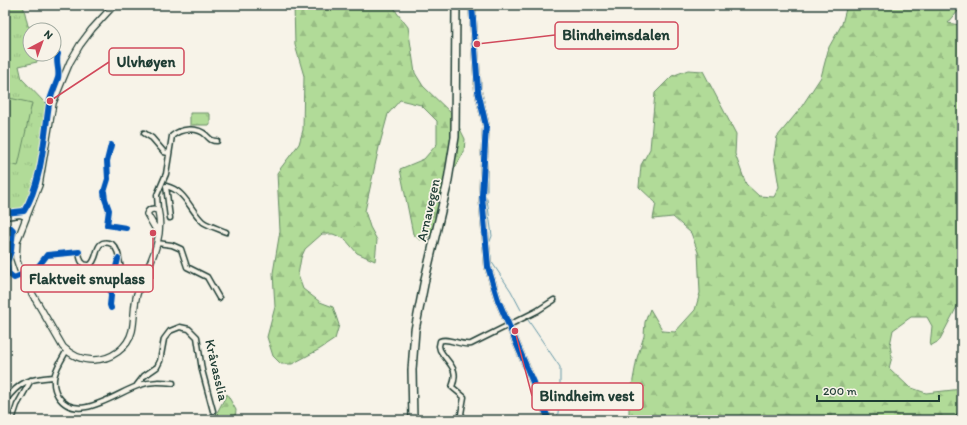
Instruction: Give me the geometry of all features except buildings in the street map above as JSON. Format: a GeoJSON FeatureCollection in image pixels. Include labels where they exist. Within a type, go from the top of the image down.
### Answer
{"type":"FeatureCollection","features":[{"type":"Feature","properties":{"kind":"highway","name":"Arnavegen"},"geometry":{"type":"LineString","coordinates":[[413,420],[412,370],[415,330],[425,279],[447,186],[455,137],[456,5]]}},
{"type":"Feature","properties":{"kind":"main road"},"geometry":{"type":"LineString","coordinates":[[114,5],[92,29],[80,46],[70,62],[53,102],[36,197],[26,217],[17,241],[16,258],[20,270],[45,316],[67,350],[82,359],[98,360],[109,357],[119,351],[130,338],[134,302],[140,285],[151,264],[157,243],[158,233],[159,221],[158,210],[150,209],[147,214],[158,233]]}},
{"type":"Feature","properties":{"kind":"main road"},"geometry":{"type":"LineString","coordinates":[[472,5],[478,90],[486,126],[482,195],[488,267],[498,300],[549,420]]}},
{"type":"Feature","properties":{"kind":"street"},"geometry":{"type":"LineString","coordinates":[[170,218],[164,185],[168,153],[172,136],[177,131],[185,129],[195,130],[205,134],[210,140],[217,141]]}},
{"type":"Feature","properties":{"kind":"street"},"geometry":{"type":"LineString","coordinates":[[144,133],[152,138],[164,152],[168,153]]}},
{"type":"Feature","properties":{"kind":"street"},"geometry":{"type":"LineString","coordinates":[[158,210],[157,194],[164,185]]}},
{"type":"Feature","properties":{"kind":"street"},"geometry":{"type":"LineString","coordinates":[[164,185],[172,187],[186,198],[204,222],[226,232]]}},
{"type":"Feature","properties":{"kind":"street"},"geometry":{"type":"LineString","coordinates":[[5,216],[26,217]]}},
{"type":"Feature","properties":{"kind":"street"},"geometry":{"type":"LineString","coordinates":[[157,243],[172,245],[181,249],[187,267],[207,277],[219,298]]}},
{"type":"Feature","properties":{"kind":"street"},"geometry":{"type":"LineString","coordinates":[[79,252],[82,263],[85,265],[90,265],[94,261],[97,248],[100,244],[112,244],[117,251],[123,273],[129,280],[140,285]]}},
{"type":"Feature","properties":{"kind":"street"},"geometry":{"type":"LineString","coordinates":[[469,420],[464,418],[462,414],[464,397],[452,387],[455,378],[454,370],[440,350],[440,341],[446,340],[462,344],[471,344],[509,326],[554,300]]}},
{"type":"Feature","properties":{"kind":"street","name":"Kråvasslia"},"geometry":{"type":"LineString","coordinates":[[137,385],[144,376],[157,367],[160,361],[164,339],[170,332],[180,328],[189,329],[195,334],[198,341],[202,370],[213,411]]}},
{"type":"Feature","properties":{"kind":"street"},"geometry":{"type":"LineString","coordinates":[[5,401],[15,388],[31,380],[53,377],[67,350]]}},
{"type":"Feature","properties":{"kind":"street","name":"Kråvasslia"},"geometry":{"type":"LineString","coordinates":[[53,377],[56,392],[62,402],[74,409],[80,410],[94,407],[137,385],[155,381],[173,383]]}},
{"type":"Feature","properties":{"kind":"street"},"geometry":{"type":"LineString","coordinates":[[12,420],[17,405],[31,380]]}},
{"type":"Feature","properties":{"kind":"street"},"geometry":{"type":"LineString","coordinates":[[957,420],[962,412]]}},
{"type":"Feature","properties":{"kind":"green space"},"geometry":{"type":"Polygon","coordinates":[[[5,5],[23,5],[27,22],[22,22],[22,62],[37,62],[19,66],[22,79],[47,105],[37,172],[23,210],[5,212],[5,5]]]}},
{"type":"Feature","properties":{"kind":"green space"},"geometry":{"type":"Polygon","coordinates":[[[294,5],[393,5],[397,13],[408,27],[415,73],[423,86],[453,115],[465,139],[464,152],[452,173],[435,225],[430,236],[420,240],[413,234],[400,169],[424,159],[437,144],[437,121],[421,105],[400,100],[388,114],[365,211],[370,227],[377,240],[375,261],[357,253],[345,239],[333,234],[322,234],[305,249],[301,258],[298,275],[303,289],[320,302],[333,307],[339,325],[335,339],[292,364],[281,364],[273,356],[267,337],[275,307],[273,273],[280,231],[277,173],[299,144],[303,130],[304,76],[295,45],[294,5]]]}},
{"type":"Feature","properties":{"kind":"green space"},"geometry":{"type":"Polygon","coordinates":[[[847,5],[959,5],[959,10],[948,23],[959,25],[962,23],[962,297],[939,341],[930,346],[932,326],[927,317],[911,317],[893,330],[890,345],[892,357],[889,368],[909,387],[926,393],[962,389],[962,420],[629,420],[629,402],[637,358],[644,336],[645,322],[650,309],[663,331],[675,332],[695,310],[700,293],[698,252],[691,233],[673,217],[653,219],[656,203],[639,187],[641,165],[650,149],[655,93],[672,76],[688,70],[703,71],[736,134],[735,154],[746,184],[759,196],[774,197],[779,187],[774,156],[777,137],[800,109],[821,77],[829,47],[842,24],[847,5]]]}},
{"type":"Feature","properties":{"kind":"green space"},"geometry":{"type":"Polygon","coordinates":[[[5,97],[32,103],[18,166],[5,163],[5,97]]]}},
{"type":"Feature","properties":{"kind":"green space"},"geometry":{"type":"Polygon","coordinates":[[[190,113],[210,114],[210,125],[190,125],[190,113]]]}},
{"type":"Feature","properties":{"kind":"green space"},"geometry":{"type":"Polygon","coordinates":[[[227,394],[236,410],[235,420],[213,420],[227,394]]]}},
{"type":"Feature","properties":{"kind":"waterway"},"geometry":{"type":"LineString","coordinates":[[487,153],[487,191]]}},
{"type":"Feature","properties":{"kind":"waterway"},"geometry":{"type":"LineString","coordinates":[[487,199],[492,236],[489,244],[490,249]]}},
{"type":"Feature","properties":{"kind":"waterway"},"geometry":{"type":"LineString","coordinates":[[491,255],[491,261],[511,291],[521,310]]}},
{"type":"Feature","properties":{"kind":"waterway"},"geometry":{"type":"LineString","coordinates":[[528,320],[560,367],[560,398],[557,420]]}},
{"type":"Feature","properties":{"kind":"cycle path"},"geometry":{"type":"LineString","coordinates":[[472,5],[478,91],[486,126],[482,195],[488,267],[498,300],[549,420]]}},
{"type":"Feature","properties":{"kind":"cycle path"},"geometry":{"type":"LineString","coordinates":[[5,213],[24,211],[35,187],[39,174],[49,104],[58,78],[57,62]]}},
{"type":"Feature","properties":{"kind":"cycle path"},"geometry":{"type":"LineString","coordinates":[[111,145],[107,161],[108,179],[104,192],[109,210],[107,225],[126,228]]}},
{"type":"Feature","properties":{"kind":"cycle path"},"geometry":{"type":"LineString","coordinates":[[5,225],[13,230],[11,251],[7,262],[8,273],[14,278],[28,272],[34,272],[47,255],[79,252]]}},
{"type":"Feature","properties":{"kind":"cycle path"},"geometry":{"type":"LineString","coordinates":[[111,308],[110,282],[114,275],[118,259]]}},
{"type":"Feature","properties":{"kind":"place","name":"Blindheimsdalen"},"geometry":{"type":"Point","coordinates":[477,44]}},
{"type":"Feature","properties":{"kind":"place","name":"Ulvhøyen"},"geometry":{"type":"Point","coordinates":[50,101]}},
{"type":"Feature","properties":{"kind":"place","name":"Flaktveit snuplass"},"geometry":{"type":"Point","coordinates":[153,233]}},
{"type":"Feature","properties":{"kind":"place","name":"Blindheim vest"},"geometry":{"type":"Point","coordinates":[515,331]}}]}
